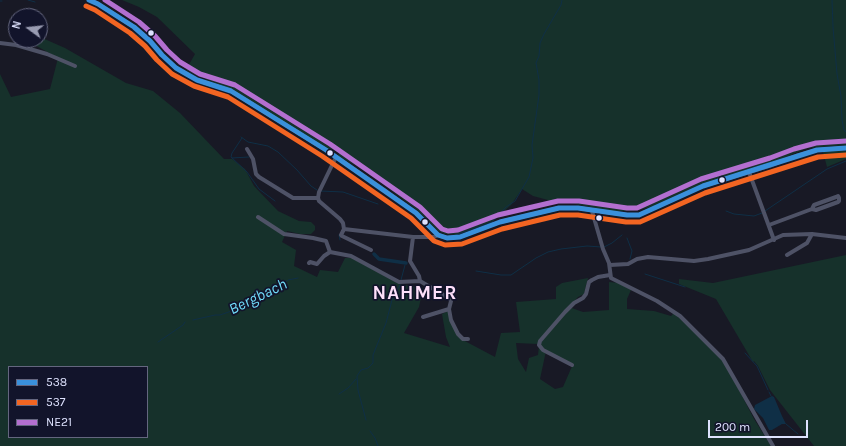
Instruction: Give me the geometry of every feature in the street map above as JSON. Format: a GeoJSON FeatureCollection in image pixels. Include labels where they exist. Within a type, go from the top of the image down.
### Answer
{"type":"FeatureCollection","features":[{"type":"Feature","properties":{"kind":"street"},"geometry":{"type":"LineString","coordinates":[[89,0],[98,4],[134,27],[176,68],[197,80],[231,91],[375,182],[416,213],[438,235],[447,238],[457,238],[500,222],[559,208],[627,216],[639,215],[703,186],[809,152],[846,148]]}},
{"type":"Feature","properties":{"kind":"street"},"geometry":{"type":"LineString","coordinates":[[0,43],[16,44],[75,66]]}},
{"type":"Feature","properties":{"kind":"street"},"geometry":{"type":"LineString","coordinates":[[247,149],[253,159],[256,174],[259,177],[293,198],[318,198]]}},
{"type":"Feature","properties":{"kind":"street"},"geometry":{"type":"LineString","coordinates":[[336,157],[320,191],[318,198],[319,201],[343,223],[344,229],[341,235],[342,236],[371,250]]}},
{"type":"Feature","properties":{"kind":"street"},"geometry":{"type":"LineString","coordinates":[[749,172],[774,240]]}},
{"type":"Feature","properties":{"kind":"street"},"geometry":{"type":"LineString","coordinates":[[769,225],[812,209],[816,210],[838,202],[839,198],[838,196],[814,205],[812,209]]}},
{"type":"Feature","properties":{"kind":"street"},"geometry":{"type":"LineString","coordinates":[[592,211],[603,250],[610,265],[610,275],[613,279],[657,301],[680,316],[723,359],[773,446]]}},
{"type":"Feature","properties":{"kind":"street"},"geometry":{"type":"LineString","coordinates":[[258,217],[284,234],[326,241],[330,252]]}},
{"type":"Feature","properties":{"kind":"street"},"geometry":{"type":"LineString","coordinates":[[344,229],[413,237],[434,237],[438,235]]}},
{"type":"Feature","properties":{"kind":"street"},"geometry":{"type":"LineString","coordinates":[[610,265],[628,264],[637,258],[648,257],[694,261],[708,259],[749,250],[783,236],[812,234],[846,238]]}},
{"type":"Feature","properties":{"kind":"street"},"geometry":{"type":"LineString","coordinates":[[787,255],[807,244],[812,234]]}},
{"type":"Feature","properties":{"kind":"street"},"geometry":{"type":"LineString","coordinates":[[413,237],[410,261],[419,276],[420,281]]}},
{"type":"Feature","properties":{"kind":"street"},"geometry":{"type":"LineString","coordinates":[[309,263],[317,264],[330,252],[351,256],[399,282],[420,281],[450,299],[451,303],[449,309],[451,320],[458,334],[463,339],[468,339]]}},
{"type":"Feature","properties":{"kind":"street"},"geometry":{"type":"LineString","coordinates":[[572,365],[543,350],[539,345],[540,341],[564,312],[574,303],[583,298],[586,294],[589,282],[594,278],[610,275]]}},
{"type":"Feature","properties":{"kind":"street"},"geometry":{"type":"LineString","coordinates":[[423,317],[449,309]]}},
{"type":"Feature","properties":{"kind":"green space"},"geometry":{"type":"Polygon","coordinates":[[[122,0],[846,0],[846,145],[808,148],[783,158],[704,183],[651,207],[634,211],[611,211],[570,203],[556,204],[533,196],[522,189],[511,205],[493,221],[458,235],[445,234],[438,231],[417,210],[376,179],[338,156],[339,153],[332,149],[327,149],[231,89],[205,79],[207,75],[199,71],[197,76],[186,70],[195,54],[157,17],[122,0]]]}},
{"type":"Feature","properties":{"kind":"green space"},"geometry":{"type":"Polygon","coordinates":[[[48,41],[65,48],[126,83],[153,91],[180,113],[224,159],[232,159],[245,169],[254,186],[278,211],[299,221],[311,222],[315,226],[315,230],[311,234],[300,234],[287,231],[282,242],[296,250],[294,266],[317,277],[320,270],[338,272],[345,258],[352,258],[399,284],[423,288],[419,307],[404,333],[450,347],[446,337],[442,314],[448,311],[463,340],[495,357],[501,333],[520,332],[516,302],[556,299],[556,287],[562,283],[588,278],[584,294],[578,297],[569,307],[583,312],[609,310],[609,282],[619,283],[631,290],[627,299],[627,309],[654,311],[671,316],[674,313],[723,359],[754,419],[771,446],[0,446],[0,74],[11,97],[50,89],[58,58],[40,48],[48,48],[48,41]],[[516,343],[518,359],[526,372],[529,358],[538,355],[538,344],[516,343]],[[546,351],[540,379],[555,389],[563,387],[573,364],[546,351]]]}},
{"type":"Feature","properties":{"kind":"green space"},"geometry":{"type":"Polygon","coordinates":[[[846,151],[846,159],[827,167],[823,152],[846,151]]]}},
{"type":"Feature","properties":{"kind":"green space"},"geometry":{"type":"Polygon","coordinates":[[[846,255],[846,446],[814,446],[770,390],[758,366],[754,361],[753,362],[716,299],[679,284],[679,279],[713,283],[846,255]]]}},
{"type":"Feature","properties":{"kind":"water"},"geometry":{"type":"Polygon","coordinates":[[[772,396],[774,397],[786,424],[782,424],[772,430],[769,430],[763,418],[754,409],[755,405],[772,396]]]}},
{"type":"Feature","properties":{"kind":"waterway","name":"NAHMER"},"geometry":{"type":"LineString","coordinates":[[28,0],[35,2]]}},
{"type":"Feature","properties":{"kind":"waterway"},"geometry":{"type":"LineString","coordinates":[[453,236],[492,222],[506,207],[515,201],[529,177],[533,158],[532,145],[539,95],[539,80],[536,63],[539,56],[540,43],[561,5],[562,0]]}},
{"type":"Feature","properties":{"kind":"waterway"},"geometry":{"type":"LineString","coordinates":[[832,0],[837,74],[841,96],[842,120],[844,130],[846,132]]}},
{"type":"Feature","properties":{"kind":"waterway","name":"NAHMER"},"geometry":{"type":"LineString","coordinates":[[133,32],[140,37]]}},
{"type":"Feature","properties":{"kind":"waterway","name":"NAHMER"},"geometry":{"type":"LineString","coordinates":[[241,137],[248,142],[268,146],[278,152],[311,186],[317,190]]}},
{"type":"Feature","properties":{"kind":"waterway"},"geometry":{"type":"LineString","coordinates":[[242,138],[231,157],[247,172],[259,189],[275,201]]}},
{"type":"Feature","properties":{"kind":"waterway"},"geometry":{"type":"LineString","coordinates":[[232,158],[249,157]]}},
{"type":"Feature","properties":{"kind":"waterway"},"geometry":{"type":"LineString","coordinates":[[765,211],[827,169],[846,161]]}},
{"type":"Feature","properties":{"kind":"waterway","name":"NAHMER"},"geometry":{"type":"LineString","coordinates":[[320,191],[343,192],[378,204]]}},
{"type":"Feature","properties":{"kind":"waterway"},"geometry":{"type":"LineString","coordinates":[[726,211],[734,214],[754,216],[762,213]]}},
{"type":"Feature","properties":{"kind":"waterway","name":"Bergbach"},"geometry":{"type":"LineString","coordinates":[[339,235],[340,240]]}},
{"type":"Feature","properties":{"kind":"waterway","name":"NAHMER"},"geometry":{"type":"LineString","coordinates":[[604,247],[622,235]]}},
{"type":"Feature","properties":{"kind":"waterway"},"geometry":{"type":"LineString","coordinates":[[627,238],[632,251],[630,259]]}},
{"type":"Feature","properties":{"kind":"waterway","name":"NAHMER"},"geometry":{"type":"LineString","coordinates":[[476,271],[511,275],[536,258],[548,252],[587,246],[601,247]]}},
{"type":"Feature","properties":{"kind":"waterway"},"geometry":{"type":"LineString","coordinates":[[374,254],[379,259],[406,263]]}},
{"type":"Feature","properties":{"kind":"waterway"},"geometry":{"type":"LineString","coordinates":[[401,280],[405,265]]}},
{"type":"Feature","properties":{"kind":"waterway"},"geometry":{"type":"LineString","coordinates":[[645,274],[685,287]]}},
{"type":"Feature","properties":{"kind":"waterway","name":"Bergbach"},"geometry":{"type":"LineString","coordinates":[[193,320],[220,315],[240,308],[261,293],[284,284],[288,280],[298,278]]}},
{"type":"Feature","properties":{"kind":"waterway"},"geometry":{"type":"LineString","coordinates":[[366,420],[358,390],[357,376],[361,370],[368,368],[373,363],[373,355],[386,323],[392,300],[400,285]]}},
{"type":"Feature","properties":{"kind":"waterway","name":"Bergbach"},"geometry":{"type":"LineString","coordinates":[[158,342],[183,325],[185,322]]}},
{"type":"Feature","properties":{"kind":"waterway"},"geometry":{"type":"LineString","coordinates":[[745,353],[757,366],[768,390]]}},
{"type":"Feature","properties":{"kind":"waterway"},"geometry":{"type":"LineString","coordinates":[[339,394],[348,388],[356,379]]}},
{"type":"Feature","properties":{"kind":"waterway"},"geometry":{"type":"LineString","coordinates":[[769,392],[771,396]]}},
{"type":"Feature","properties":{"kind":"waterway"},"geometry":{"type":"LineString","coordinates":[[786,424],[798,434]]}},
{"type":"Feature","properties":{"kind":"waterway"},"geometry":{"type":"LineString","coordinates":[[370,431],[378,446]]}},
{"type":"Feature","properties":{"kind":"transit line","name":"538"},"geometry":{"type":"LineString","coordinates":[[89,0],[98,4],[134,27],[176,68],[197,80],[231,91],[326,150],[416,213],[438,235],[447,238],[460,237],[500,222],[559,208],[578,208],[627,215],[639,215],[703,186],[817,150],[846,148]]}},
{"type":"Feature","properties":{"kind":"transit line","name":"NE21"},"geometry":{"type":"LineString","coordinates":[[105,0],[139,22],[180,62],[200,74],[235,85],[330,144],[420,207],[442,229],[448,231],[458,230],[498,215],[558,201],[579,201],[637,208],[701,179],[794,149],[816,143],[846,141]]}},
{"type":"Feature","properties":{"kind":"transit line","name":"537"},"geometry":{"type":"LineString","coordinates":[[86,6],[95,10],[130,33],[172,74],[194,86],[228,97],[322,156],[411,218],[434,241],[445,245],[462,244],[502,229],[560,215],[578,215],[626,222],[640,222],[705,193],[818,157],[846,155]]}},
{"type":"Feature","properties":{"kind":"district","name":"NAHMER"},"geometry":{"type":"Point","coordinates":[415,294]}}]}
